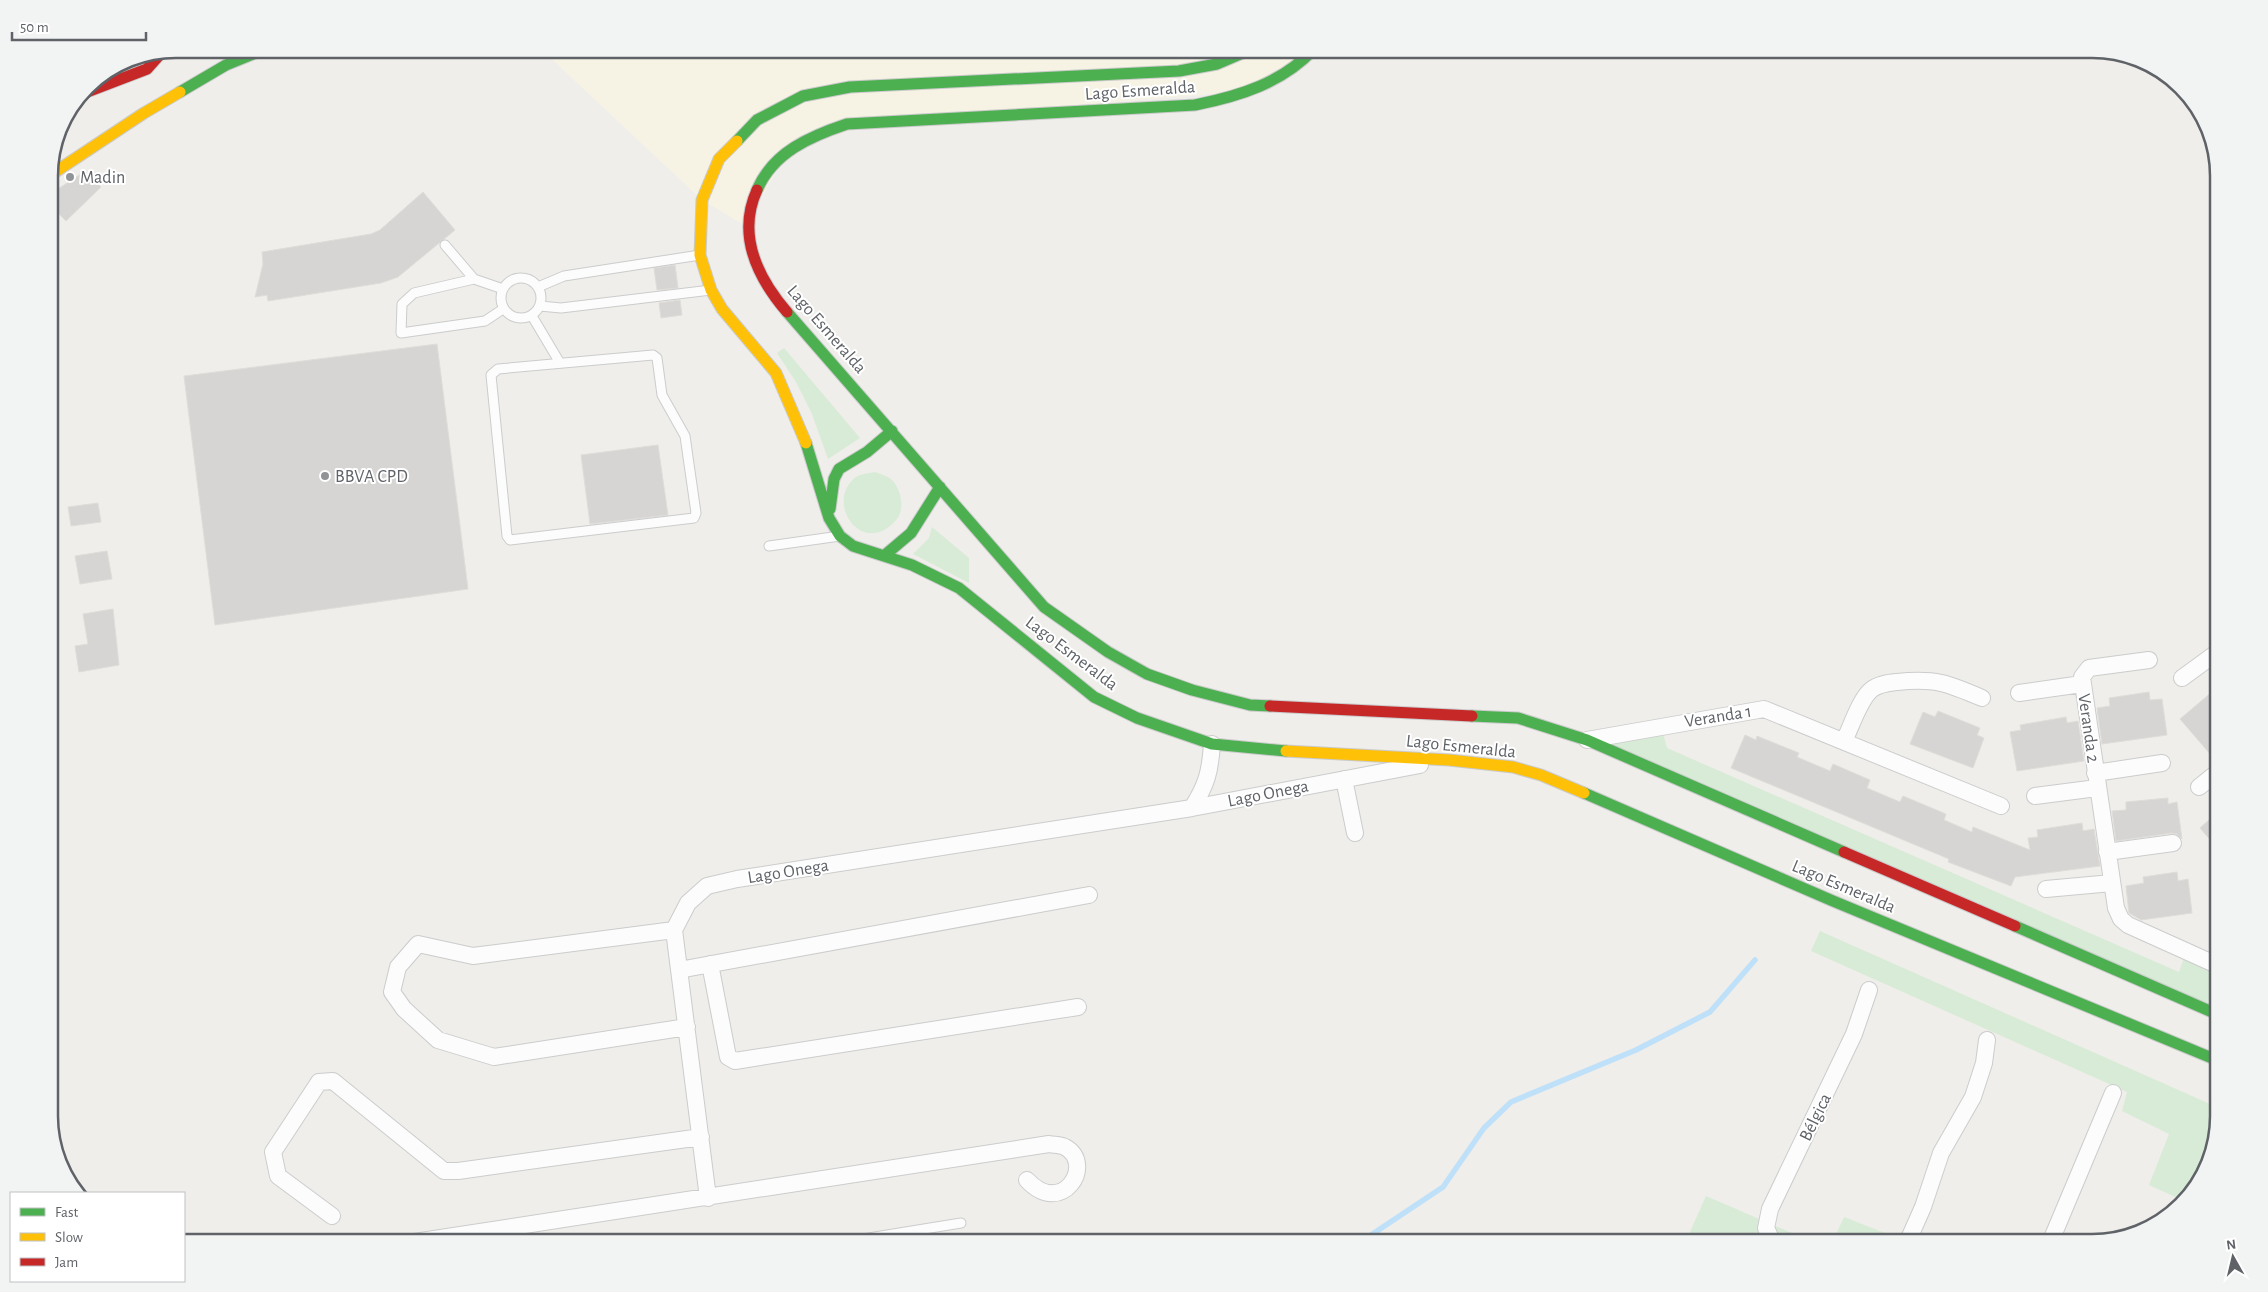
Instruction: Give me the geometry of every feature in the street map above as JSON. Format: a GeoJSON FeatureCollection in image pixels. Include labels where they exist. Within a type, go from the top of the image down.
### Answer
{"type":"FeatureCollection","features":[{"type":"Feature","properties":{"kind":"main road"},"geometry":{"type":"LineString","coordinates":[[58,170],[144,113],[226,65],[244,58]]}},
{"type":"Feature","properties":{"kind":"main road","name":"Lago Esmeralda"},"geometry":{"type":"LineString","coordinates":[[1232,58],[1218,64],[1179,71],[850,87],[803,96],[757,120],[719,159],[702,200],[700,256],[711,290],[722,309],[776,373],[808,448],[829,518],[840,536],[853,546],[912,565],[959,588],[1094,697],[1137,718],[1212,744],[1299,752],[1449,760],[1514,767],[1542,775],[1833,901],[2210,1057]]}},
{"type":"Feature","properties":{"kind":"main road","name":"Lago Esmeralda"},"geometry":{"type":"LineString","coordinates":[[1304,58],[1286,73],[1250,91],[1223,100],[1172,107],[849,123],[810,137],[787,152],[766,172],[753,192],[746,226],[754,260],[764,283],[1044,607],[1108,652],[1147,674],[1192,690],[1250,705],[1518,718],[1587,740],[2210,1011]]}},
{"type":"Feature","properties":{"kind":"main road"},"geometry":{"type":"LineString","coordinates":[[96,89],[147,69],[155,60]]}},
{"type":"Feature","properties":{"kind":"main road"},"geometry":{"type":"LineString","coordinates":[[814,467],[821,470],[839,469],[867,452],[892,431]]}},
{"type":"Feature","properties":{"kind":"main road"},"geometry":{"type":"LineString","coordinates":[[829,518],[834,479],[839,469]]}},
{"type":"Feature","properties":{"kind":"main road"},"geometry":{"type":"LineString","coordinates":[[885,555],[903,544],[915,531],[940,487]]}},
{"type":"Feature","properties":{"kind":"street"},"geometry":{"type":"LineString","coordinates":[[2182,678],[2210,658]]}},
{"type":"Feature","properties":{"kind":"street","name":"Veranda 2"},"geometry":{"type":"LineString","coordinates":[[2149,660],[2089,668],[2082,677],[2116,908],[2121,919],[2128,925],[2210,962]]}},
{"type":"Feature","properties":{"kind":"street"},"geometry":{"type":"LineString","coordinates":[[1844,741],[1866,696],[1879,685],[1935,680],[1982,698]]}},
{"type":"Feature","properties":{"kind":"street","name":"Veranda 2"},"geometry":{"type":"LineString","coordinates":[[2019,693],[2082,684]]}},
{"type":"Feature","properties":{"kind":"street","name":"Veranda 1"},"geometry":{"type":"LineString","coordinates":[[1587,740],[1764,709],[2001,806]]}},
{"type":"Feature","properties":{"kind":"street","name":"Lago Onega"},"geometry":{"type":"LineString","coordinates":[[1192,808],[1204,789],[1210,767],[1212,744]]}},
{"type":"Feature","properties":{"kind":"street","name":"Lago Onega"},"geometry":{"type":"LineString","coordinates":[[674,930],[688,903],[707,886],[714,884],[1192,808],[1449,760]]}},
{"type":"Feature","properties":{"kind":"street","name":"Veranda 2"},"geometry":{"type":"LineString","coordinates":[[2035,796],[2162,763]]}},
{"type":"Feature","properties":{"kind":"street"},"geometry":{"type":"LineString","coordinates":[[2199,787],[2210,778]]}},
{"type":"Feature","properties":{"kind":"street"},"geometry":{"type":"LineString","coordinates":[[1344,779],[1355,833]]}},
{"type":"Feature","properties":{"kind":"street"},"geometry":{"type":"LineString","coordinates":[[2107,852],[2173,842]]}},
{"type":"Feature","properties":{"kind":"street"},"geometry":{"type":"LineString","coordinates":[[2046,889],[2112,883]]}},
{"type":"Feature","properties":{"kind":"street"},"geometry":{"type":"LineString","coordinates":[[679,970],[1089,895]]}},
{"type":"Feature","properties":{"kind":"street"},"geometry":{"type":"LineString","coordinates":[[687,1027],[494,1057],[438,1040],[404,1009],[392,992],[398,967],[418,944],[473,956],[674,930],[687,1027],[701,1137],[708,1198]]}},
{"type":"Feature","properties":{"kind":"street"},"geometry":{"type":"LineString","coordinates":[[710,964],[728,1057],[735,1061],[1078,1007]]}},
{"type":"Feature","properties":{"kind":"street","name":"Bélgica"},"geometry":{"type":"LineString","coordinates":[[1769,1234],[1766,1228],[1770,1209],[1854,1034],[1870,990]]}},
{"type":"Feature","properties":{"kind":"street"},"geometry":{"type":"LineString","coordinates":[[1911,1234],[1923,1207],[1941,1153],[1974,1098],[1984,1063],[1987,1040]]}},
{"type":"Feature","properties":{"kind":"street"},"geometry":{"type":"LineString","coordinates":[[332,1216],[278,1176],[274,1152],[319,1082],[333,1082],[444,1171],[458,1171],[701,1137]]}},
{"type":"Feature","properties":{"kind":"street"},"geometry":{"type":"LineString","coordinates":[[2054,1234],[2114,1093]]}},
{"type":"Feature","properties":{"kind":"street"},"geometry":{"type":"LineString","coordinates":[[468,1234],[1049,1144],[1065,1147],[1075,1157],[1077,1170],[1073,1183],[1062,1192],[1046,1194],[1034,1189],[1026,1180]]}},
{"type":"Feature","properties":{"kind":"lane"},"geometry":{"type":"LineString","coordinates":[[446,245],[474,279],[503,289]]}},
{"type":"Feature","properties":{"kind":"lane"},"geometry":{"type":"LineString","coordinates":[[538,287],[564,276],[700,256]]}},
{"type":"Feature","properties":{"kind":"lane"},"geometry":{"type":"LineString","coordinates":[[474,279],[414,293],[402,304],[401,333],[485,321],[503,309]]}},
{"type":"Feature","properties":{"kind":"lane"},"geometry":{"type":"LineString","coordinates":[[513,279],[527,279],[538,287],[541,293],[540,306],[532,316],[520,319],[508,314],[503,309],[501,303],[503,289],[513,279]]}},
{"type":"Feature","properties":{"kind":"lane"},"geometry":{"type":"LineString","coordinates":[[540,306],[561,308],[711,290]]}},
{"type":"Feature","properties":{"kind":"lane"},"geometry":{"type":"LineString","coordinates":[[532,316],[560,363]]}},
{"type":"Feature","properties":{"kind":"lane"},"geometry":{"type":"LineString","coordinates":[[653,355],[657,358],[662,395],[684,436],[696,513],[694,518],[510,540],[507,536],[491,375],[498,368],[560,363],[653,355]]}},
{"type":"Feature","properties":{"kind":"lane"},"geometry":{"type":"LineString","coordinates":[[770,546],[840,536]]}},
{"type":"Feature","properties":{"kind":"lane"},"geometry":{"type":"LineString","coordinates":[[893,1234],[961,1223]]}},
{"type":"Feature","properties":{"kind":"shaded area"},"geometry":{"type":"Polygon","coordinates":[[[551,58],[1300,58],[1250,91],[878,121],[787,152],[746,226],[702,200],[551,58]]]}},
{"type":"Feature","properties":{"kind":"green space"},"geometry":{"type":"Polygon","coordinates":[[[784,348],[860,438],[828,459],[812,414],[796,382],[777,353],[784,348]]]}},
{"type":"Feature","properties":{"kind":"green space"},"geometry":{"type":"Polygon","coordinates":[[[875,472],[888,477],[898,488],[901,510],[897,519],[884,530],[872,533],[860,530],[851,523],[846,512],[844,500],[847,488],[856,477],[875,472]]]}},
{"type":"Feature","properties":{"kind":"green space"},"geometry":{"type":"Polygon","coordinates":[[[932,527],[969,558],[969,583],[913,554],[929,538],[932,527]]]}},
{"type":"Feature","properties":{"kind":"green space"},"geometry":{"type":"Polygon","coordinates":[[[1661,726],[1667,748],[2179,972],[2184,958],[2210,964],[2210,1011],[1587,740],[1661,726]]]}},
{"type":"Feature","properties":{"kind":"green space"},"geometry":{"type":"Polygon","coordinates":[[[1820,931],[2210,1104],[2209,1132],[2206,1147],[2202,1162],[2195,1176],[2178,1198],[2149,1185],[2169,1134],[2122,1111],[2127,1092],[1811,951],[1820,931]]]}},
{"type":"Feature","properties":{"kind":"green space"},"geometry":{"type":"Polygon","coordinates":[[[1706,1196],[1794,1234],[1689,1234],[1706,1196]]]}},
{"type":"Feature","properties":{"kind":"green space"},"geometry":{"type":"Polygon","coordinates":[[[1844,1217],[1888,1234],[1836,1234],[1844,1217]]]}},
{"type":"Feature","properties":{"kind":"building"},"geometry":{"type":"Polygon","coordinates":[[[85,171],[101,187],[66,221],[58,213],[58,189],[85,171]]]}},
{"type":"Feature","properties":{"kind":"building"},"geometry":{"type":"Polygon","coordinates":[[[423,192],[455,230],[398,277],[381,283],[268,301],[267,295],[255,297],[263,264],[262,252],[371,234],[380,230],[423,192]]]}},
{"type":"Feature","properties":{"kind":"building"},"geometry":{"type":"Polygon","coordinates":[[[675,265],[678,288],[657,290],[654,268],[675,265]]]}},
{"type":"Feature","properties":{"kind":"building"},"geometry":{"type":"Polygon","coordinates":[[[680,300],[682,315],[661,318],[659,303],[680,300]]]}},
{"type":"Feature","properties":{"kind":"building","name":"BBVA CPD"},"geometry":{"type":"Polygon","coordinates":[[[437,344],[468,589],[215,625],[184,376],[437,344]]]}},
{"type":"Feature","properties":{"kind":"building"},"geometry":{"type":"Polygon","coordinates":[[[658,445],[668,515],[590,524],[581,455],[658,445]]]}},
{"type":"Feature","properties":{"kind":"building"},"geometry":{"type":"Polygon","coordinates":[[[98,503],[101,522],[71,526],[68,507],[98,503]]]}},
{"type":"Feature","properties":{"kind":"building"},"geometry":{"type":"Polygon","coordinates":[[[107,551],[112,579],[80,584],[75,556],[107,551]]]}},
{"type":"Feature","properties":{"kind":"building"},"geometry":{"type":"Polygon","coordinates":[[[113,609],[119,665],[79,672],[75,646],[88,644],[83,614],[113,609]]]}},
{"type":"Feature","properties":{"kind":"building"},"geometry":{"type":"Polygon","coordinates":[[[2149,692],[2150,700],[2162,699],[2167,735],[2102,744],[2097,708],[2110,706],[2109,698],[2149,692]]]}},
{"type":"Feature","properties":{"kind":"building"},"geometry":{"type":"Polygon","coordinates":[[[2210,694],[2210,754],[2180,719],[2210,694]]]}},
{"type":"Feature","properties":{"kind":"building"},"geometry":{"type":"Polygon","coordinates":[[[1938,711],[1980,728],[1977,735],[1984,738],[1973,768],[1910,744],[1923,712],[1935,717],[1938,711]]]}},
{"type":"Feature","properties":{"kind":"building"},"geometry":{"type":"Polygon","coordinates":[[[2066,717],[2067,723],[2078,721],[2084,761],[2017,771],[2010,732],[2021,730],[2020,725],[2066,717]]]}},
{"type":"Feature","properties":{"kind":"building"},"geometry":{"type":"Polygon","coordinates":[[[1745,735],[1756,740],[1757,736],[1799,753],[1797,757],[1830,771],[1833,764],[1870,780],[1867,788],[1900,802],[1903,796],[1946,814],[1944,820],[1972,832],[1973,827],[2030,850],[2028,838],[2038,837],[2037,830],[2082,823],[2083,831],[2094,829],[2100,866],[2015,877],[2011,886],[1948,862],[1949,859],[1731,768],[1745,735]]]}},
{"type":"Feature","properties":{"kind":"building"},"geometry":{"type":"Polygon","coordinates":[[[2168,798],[2168,804],[2177,802],[2182,839],[2177,834],[2172,833],[2116,841],[2112,811],[2126,810],[2126,802],[2168,798]]]}},
{"type":"Feature","properties":{"kind":"building"},"geometry":{"type":"Polygon","coordinates":[[[2210,819],[2210,840],[2200,828],[2210,819]]]}},
{"type":"Feature","properties":{"kind":"building"},"geometry":{"type":"Polygon","coordinates":[[[2177,872],[2178,881],[2188,879],[2192,913],[2141,920],[2129,913],[2126,886],[2144,883],[2143,877],[2177,872]]]}},
{"type":"Feature","properties":{"kind":"waterway"},"geometry":{"type":"LineString","coordinates":[[1372,1234],[1443,1187],[1484,1128],[1511,1102],[1636,1050],[1710,1012],[1755,960]]}},
{"type":"Feature","properties":{"kind":"traffic: fast"},"geometry":{"type":"LineString","coordinates":[[180,92],[226,65],[243,58]]}},
{"type":"Feature","properties":{"kind":"traffic: fast"},"geometry":{"type":"LineString","coordinates":[[737,141],[757,120],[803,96],[850,87],[1179,71],[1217,64],[1231,58]]}},
{"type":"Feature","properties":{"kind":"traffic: fast"},"geometry":{"type":"LineString","coordinates":[[757,190],[773,165],[794,147],[820,134],[847,124],[1195,105],[1228,97],[1259,86],[1288,71],[1305,58]]}},
{"type":"Feature","properties":{"kind":"traffic: fast"},"geometry":{"type":"LineString","coordinates":[[787,312],[1044,607],[1108,652],[1147,674],[1192,690],[1250,705],[1270,706]]}},
{"type":"Feature","properties":{"kind":"traffic: fast"},"geometry":{"type":"LineString","coordinates":[[830,509],[834,479],[839,469],[867,452],[892,431]]}},
{"type":"Feature","properties":{"kind":"traffic: fast"},"geometry":{"type":"LineString","coordinates":[[806,443],[829,518],[840,536],[853,546],[912,565],[959,588],[1094,697],[1137,718],[1212,744],[1286,751]]}},
{"type":"Feature","properties":{"kind":"traffic: fast"},"geometry":{"type":"LineString","coordinates":[[885,555],[911,533],[940,487]]}},
{"type":"Feature","properties":{"kind":"traffic: fast"},"geometry":{"type":"LineString","coordinates":[[1472,716],[1518,718],[1587,740],[1844,852]]}},
{"type":"Feature","properties":{"kind":"traffic: fast"},"geometry":{"type":"LineString","coordinates":[[1584,793],[1833,901],[2210,1057]]}},
{"type":"Feature","properties":{"kind":"traffic: fast"},"geometry":{"type":"LineString","coordinates":[[2015,926],[2210,1011]]}},
{"type":"Feature","properties":{"kind":"traffic: slow"},"geometry":{"type":"LineString","coordinates":[[58,170],[144,113],[180,92]]}},
{"type":"Feature","properties":{"kind":"traffic: slow"},"geometry":{"type":"LineString","coordinates":[[737,141],[719,159],[702,200],[700,255],[711,290],[722,309],[776,373],[806,443]]}},
{"type":"Feature","properties":{"kind":"traffic: slow"},"geometry":{"type":"LineString","coordinates":[[1286,751],[1449,760],[1513,767],[1541,775],[1584,793]]}},
{"type":"Feature","properties":{"kind":"traffic: jam"},"geometry":{"type":"LineString","coordinates":[[96,88],[147,69],[155,60]]}},
{"type":"Feature","properties":{"kind":"traffic: jam"},"geometry":{"type":"LineString","coordinates":[[757,190],[751,206],[749,223],[753,254],[767,284],[787,312]]}},
{"type":"Feature","properties":{"kind":"traffic: jam"},"geometry":{"type":"LineString","coordinates":[[1270,706],[1472,716]]}},
{"type":"Feature","properties":{"kind":"traffic: jam"},"geometry":{"type":"LineString","coordinates":[[1844,852],[2015,926]]}},
{"type":"Feature","properties":{"kind":"place","name":"Madin"},"geometry":{"type":"Point","coordinates":[70,177]}},
{"type":"Feature","properties":{"kind":"place","name":"BBVA CPD"},"geometry":{"type":"Point","coordinates":[325,476]}}]}
